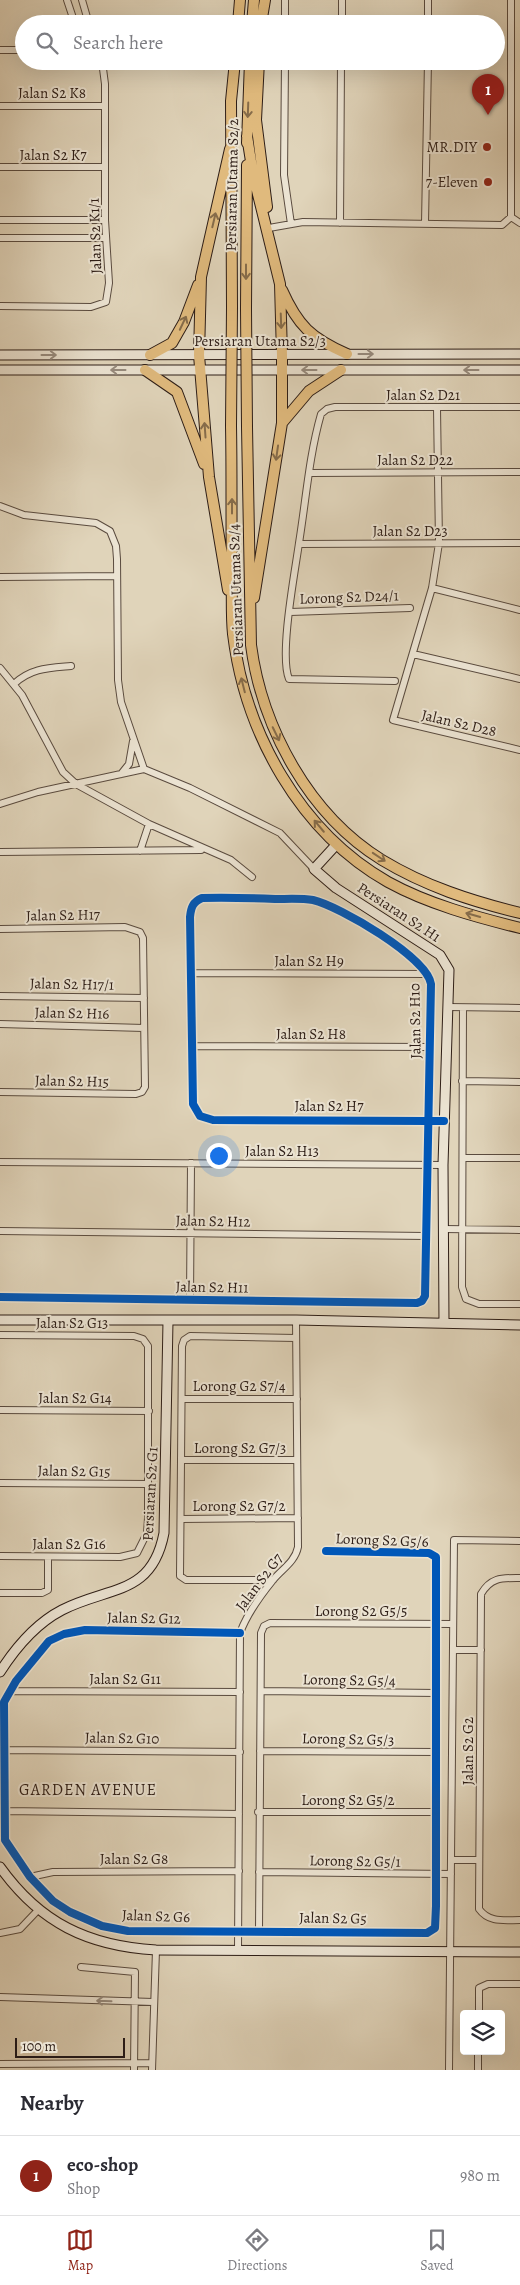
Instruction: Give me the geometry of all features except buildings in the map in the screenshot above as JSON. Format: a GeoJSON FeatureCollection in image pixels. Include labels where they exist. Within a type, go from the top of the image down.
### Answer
{"type":"FeatureCollection","features":[{"type":"Feature","properties":{"kind":"main road"},"geometry":{"type":"LineString","coordinates":[[239,15],[240,0]]}},
{"type":"Feature","properties":{"kind":"main road"},"geometry":{"type":"LineString","coordinates":[[253,15],[254,0]]}},
{"type":"Feature","properties":{"kind":"main road"},"geometry":{"type":"LineString","coordinates":[[262,15],[265,0]]}},
{"type":"Feature","properties":{"kind":"main road","name":"Persiaran Utama S2/2"},"geometry":{"type":"LineString","coordinates":[[230,149],[234,70]]}},
{"type":"Feature","properties":{"kind":"main road","name":"Persiaran Utama S2/2"},"geometry":{"type":"LineString","coordinates":[[247,427],[247,136],[250,70]]}},
{"type":"Feature","properties":{"kind":"main road"},"geometry":{"type":"LineString","coordinates":[[259,70],[257,136],[273,255]]}},
{"type":"Feature","properties":{"kind":"main road"},"geometry":{"type":"LineString","coordinates":[[247,136],[253,174],[280,284],[290,308],[308,333],[320,342],[347,354]]}},
{"type":"Feature","properties":{"kind":"main road"},"geometry":{"type":"LineString","coordinates":[[150,355],[172,343],[184,322],[201,277],[230,149]]}},
{"type":"Feature","properties":{"kind":"main road"},"geometry":{"type":"LineString","coordinates":[[230,149],[233,617]]}},
{"type":"Feature","properties":{"kind":"main road"},"geometry":{"type":"LineString","coordinates":[[201,277],[199,355],[208,477],[233,617],[239,670],[251,712],[263,741],[298,800],[336,845],[397,886],[430,900],[520,928]]}},
{"type":"Feature","properties":{"kind":"main road"},"geometry":{"type":"LineString","coordinates":[[250,628],[282,423],[280,284]]}},
{"type":"Feature","properties":{"kind":"main road"},"geometry":{"type":"LineString","coordinates":[[145,370],[177,392],[208,477]]}},
{"type":"Feature","properties":{"kind":"main road"},"geometry":{"type":"LineString","coordinates":[[282,423],[309,391],[341,370]]}},
{"type":"Feature","properties":{"kind":"main road","name":"Persiaran Utama S2/4"},"geometry":{"type":"LineString","coordinates":[[247,427],[250,628],[255,676],[272,726],[286,754],[328,814],[353,838],[381,859],[446,892],[520,913]]}},
{"type":"Feature","properties":{"kind":"street"},"geometry":{"type":"LineString","coordinates":[[67,0],[72,15]]}},
{"type":"Feature","properties":{"kind":"street"},"geometry":{"type":"LineString","coordinates":[[82,0],[86,15]]}},
{"type":"Feature","properties":{"kind":"street"},"geometry":{"type":"LineString","coordinates":[[285,0],[285,15]]}},
{"type":"Feature","properties":{"kind":"street"},"geometry":{"type":"LineString","coordinates":[[342,0],[342,15]]}},
{"type":"Feature","properties":{"kind":"street"},"geometry":{"type":"LineString","coordinates":[[428,0],[428,15]]}},
{"type":"Feature","properties":{"kind":"street"},"geometry":{"type":"LineString","coordinates":[[270,228],[303,222],[502,225],[511,217],[512,0]]}},
{"type":"Feature","properties":{"kind":"street"},"geometry":{"type":"LineString","coordinates":[[0,50],[15,50]]}},
{"type":"Feature","properties":{"kind":"street","name":"Jalan S2 K1/1"},"geometry":{"type":"LineString","coordinates":[[0,306],[91,307],[106,302],[109,284],[105,220],[105,84],[103,70]]}},
{"type":"Feature","properties":{"kind":"street"},"geometry":{"type":"LineString","coordinates":[[285,70],[284,175],[291,224]]}},
{"type":"Feature","properties":{"kind":"street"},"geometry":{"type":"LineString","coordinates":[[340,223],[341,70]]}},
{"type":"Feature","properties":{"kind":"street"},"geometry":{"type":"LineString","coordinates":[[425,223],[428,70]]}},
{"type":"Feature","properties":{"kind":"street","name":"Jalan S2 K8"},"geometry":{"type":"LineString","coordinates":[[0,106],[105,106]]}},
{"type":"Feature","properties":{"kind":"street","name":"Jalan S2 K7"},"geometry":{"type":"LineString","coordinates":[[0,167],[105,167]]}},
{"type":"Feature","properties":{"kind":"street"},"geometry":{"type":"LineString","coordinates":[[511,217],[520,223]]}},
{"type":"Feature","properties":{"kind":"street"},"geometry":{"type":"LineString","coordinates":[[0,220],[105,220]]}},
{"type":"Feature","properties":{"kind":"street"},"geometry":{"type":"LineString","coordinates":[[0,238],[106,238]]}},
{"type":"Feature","properties":{"kind":"street","name":"Persiaran Utama S2/3"},"geometry":{"type":"LineString","coordinates":[[0,355],[520,354]]}},
{"type":"Feature","properties":{"kind":"street","name":"Persiaran Utama S2/3"},"geometry":{"type":"LineString","coordinates":[[0,370],[520,370]]}},
{"type":"Feature","properties":{"kind":"street","name":"Jalan S2 D21"},"geometry":{"type":"LineString","coordinates":[[310,473],[317,429],[321,414],[327,409],[335,407],[520,407]]}},
{"type":"Feature","properties":{"kind":"street"},"geometry":{"type":"LineString","coordinates":[[437,408],[439,543],[432,588],[414,654],[520,679]]}},
{"type":"Feature","properties":{"kind":"street","name":"Jalan S2 D22"},"geometry":{"type":"LineString","coordinates":[[310,473],[520,472]]}},
{"type":"Feature","properties":{"kind":"street"},"geometry":{"type":"LineString","coordinates":[[310,473],[286,645],[289,680],[395,681]]}},
{"type":"Feature","properties":{"kind":"street"},"geometry":{"type":"LineString","coordinates":[[0,506],[24,515],[96,523],[110,531],[116,546],[118,680],[121,702],[144,770]]}},
{"type":"Feature","properties":{"kind":"street","name":"Jalan S2 D23"},"geometry":{"type":"LineString","coordinates":[[299,544],[520,542]]}},
{"type":"Feature","properties":{"kind":"street"},"geometry":{"type":"LineString","coordinates":[[0,577],[117,576]]}},
{"type":"Feature","properties":{"kind":"street"},"geometry":{"type":"LineString","coordinates":[[432,588],[520,610]]}},
{"type":"Feature","properties":{"kind":"street","name":"Lorong S2 D24/1"},"geometry":{"type":"LineString","coordinates":[[290,612],[410,608]]}},
{"type":"Feature","properties":{"kind":"street","name":"Jalan S2 D28"},"geometry":{"type":"LineString","coordinates":[[414,654],[393,720],[520,750]]}},
{"type":"Feature","properties":{"kind":"street"},"geometry":{"type":"LineString","coordinates":[[14,684],[22,677],[40,669],[72,666]]}},
{"type":"Feature","properties":{"kind":"street"},"geometry":{"type":"LineString","coordinates":[[0,668],[14,684],[63,772],[76,784],[149,824],[204,850],[231,860],[252,877]]}},
{"type":"Feature","properties":{"kind":"street"},"geometry":{"type":"LineString","coordinates":[[120,775],[130,764],[133,735]]}},
{"type":"Feature","properties":{"kind":"street"},"geometry":{"type":"LineString","coordinates":[[0,804],[38,792],[144,770],[190,788],[280,833],[314,869],[336,845]]}},
{"type":"Feature","properties":{"kind":"street"},"geometry":{"type":"LineString","coordinates":[[140,851],[149,824]]}},
{"type":"Feature","properties":{"kind":"street"},"geometry":{"type":"LineString","coordinates":[[0,852],[204,850]]}},
{"type":"Feature","properties":{"kind":"street","name":"Persiaran S2 H1"},"geometry":{"type":"LineString","coordinates":[[314,869],[336,888],[440,955],[449,970],[443,1165],[444,1323]]}},
{"type":"Feature","properties":{"kind":"street","name":"Jalan S2 H10"},"geometry":{"type":"LineString","coordinates":[[213,1120],[200,1116],[193,1104],[191,908],[196,901],[202,898],[218,897],[310,900],[328,904],[418,961],[431,984],[425,1296],[422,1300]]}},
{"type":"Feature","properties":{"kind":"street","name":"Jalan S2 H17"},"geometry":{"type":"LineString","coordinates":[[0,929],[134,928],[143,938],[144,998]]}},
{"type":"Feature","properties":{"kind":"street","name":"Jalan S2 H9"},"geometry":{"type":"LineString","coordinates":[[191,973],[427,974]]}},
{"type":"Feature","properties":{"kind":"street","name":"Jalan S2 H17/1"},"geometry":{"type":"LineString","coordinates":[[0,996],[144,998]]}},
{"type":"Feature","properties":{"kind":"street"},"geometry":{"type":"LineString","coordinates":[[144,998],[144,1028]]}},
{"type":"Feature","properties":{"kind":"street"},"geometry":{"type":"LineString","coordinates":[[448,1007],[520,1008]]}},
{"type":"Feature","properties":{"kind":"street"},"geometry":{"type":"LineString","coordinates":[[463,1008],[462,1287],[466,1299],[479,1304],[520,1304]]}},
{"type":"Feature","properties":{"kind":"street","name":"Jalan S2 H16"},"geometry":{"type":"LineString","coordinates":[[0,1024],[144,1028]]}},
{"type":"Feature","properties":{"kind":"street","name":"Jalan S2 H15"},"geometry":{"type":"LineString","coordinates":[[0,1092],[136,1094],[142,1092],[145,1086],[144,1028]]}},
{"type":"Feature","properties":{"kind":"street","name":"Jalan S2 H8"},"geometry":{"type":"LineString","coordinates":[[192,1046],[430,1047]]}},
{"type":"Feature","properties":{"kind":"street"},"geometry":{"type":"LineString","coordinates":[[462,1081],[520,1082]]}},
{"type":"Feature","properties":{"kind":"street","name":"Jalan S2 H7"},"geometry":{"type":"LineString","coordinates":[[213,1120],[444,1121]]}},
{"type":"Feature","properties":{"kind":"street"},"geometry":{"type":"LineString","coordinates":[[463,1158],[520,1158]]}},
{"type":"Feature","properties":{"kind":"street","name":"Jalan S2 H13"},"geometry":{"type":"LineString","coordinates":[[0,1162],[443,1165]]}},
{"type":"Feature","properties":{"kind":"street"},"geometry":{"type":"LineString","coordinates":[[190,1163],[190,1300]]}},
{"type":"Feature","properties":{"kind":"street"},"geometry":{"type":"LineString","coordinates":[[443,1229],[520,1230]]}},
{"type":"Feature","properties":{"kind":"street","name":"Jalan S2 H12"},"geometry":{"type":"LineString","coordinates":[[0,1230],[426,1236]]}},
{"type":"Feature","properties":{"kind":"street","name":"Jalan S2 H11"},"geometry":{"type":"LineString","coordinates":[[0,1297],[417,1303],[422,1300]]}},
{"type":"Feature","properties":{"kind":"street"},"geometry":{"type":"LineString","coordinates":[[0,1320],[296,1320],[520,1325]]}},
{"type":"Feature","properties":{"kind":"street","name":"Persiaran S2 G1"},"geometry":{"type":"LineString","coordinates":[[0,1672],[12,1654],[37,1626],[60,1611],[86,1599],[124,1588],[140,1579],[152,1568],[160,1551],[164,1533],[168,1320]]}},
{"type":"Feature","properties":{"kind":"street","name":"Jalan S2 G7"},"geometry":{"type":"LineString","coordinates":[[238,1950],[240,1633],[245,1619],[273,1580],[286,1568],[297,1550],[296,1320]]}},
{"type":"Feature","properties":{"kind":"street","name":"Jalan S2 G13"},"geometry":{"type":"LineString","coordinates":[[0,1335],[134,1336],[143,1339],[148,1346],[149,1411]]}},
{"type":"Feature","properties":{"kind":"street"},"geometry":{"type":"LineString","coordinates":[[273,1580],[182,1578],[180,1576],[182,1346],[184,1340],[190,1336],[296,1338]]}},
{"type":"Feature","properties":{"kind":"street","name":"Lorong G2 S7/4"},"geometry":{"type":"LineString","coordinates":[[182,1399],[297,1399]]}},
{"type":"Feature","properties":{"kind":"street","name":"Jalan S2 G14"},"geometry":{"type":"LineString","coordinates":[[0,1410],[149,1411]]}},
{"type":"Feature","properties":{"kind":"street"},"geometry":{"type":"LineString","coordinates":[[148,1484],[149,1411]]}},
{"type":"Feature","properties":{"kind":"street","name":"Lorong S2 G7/3"},"geometry":{"type":"LineString","coordinates":[[182,1460],[297,1460]]}},
{"type":"Feature","properties":{"kind":"street","name":"Jalan S2 G15"},"geometry":{"type":"LineString","coordinates":[[0,1483],[148,1484]]}},
{"type":"Feature","properties":{"kind":"street","name":"Jalan S2 G16"},"geometry":{"type":"LineString","coordinates":[[0,1556],[120,1557],[136,1553],[147,1533],[148,1484]]}},
{"type":"Feature","properties":{"kind":"street","name":"Lorong S2 G7/2"},"geometry":{"type":"LineString","coordinates":[[181,1519],[298,1518]]}},
{"type":"Feature","properties":{"kind":"street"},"geometry":{"type":"LineString","coordinates":[[449,2070],[454,1540],[520,1541]]}},
{"type":"Feature","properties":{"kind":"street","name":"Lorong S2 G5/6"},"geometry":{"type":"LineString","coordinates":[[326,1552],[429,1554],[436,1556],[438,1624]]}},
{"type":"Feature","properties":{"kind":"street"},"geometry":{"type":"LineString","coordinates":[[0,1593],[42,1593],[48,1590],[48,1556]]}},
{"type":"Feature","properties":{"kind":"street","name":"Jalan S2 G2"},"geometry":{"type":"LineString","coordinates":[[520,1578],[496,1578],[486,1584],[481,1594],[479,1860],[479,1909],[484,1916],[494,1921],[520,1920]]}},
{"type":"Feature","properties":{"kind":"street","name":"Lorong S2 G5/5"},"geometry":{"type":"LineString","coordinates":[[261,1691],[261,1633],[264,1626],[270,1623],[453,1624]]}},
{"type":"Feature","properties":{"kind":"street"},"geometry":{"type":"LineString","coordinates":[[436,1874],[438,1624]]}},
{"type":"Feature","properties":{"kind":"street","name":"Jalan S2 G12"},"geometry":{"type":"LineString","coordinates":[[49,1641],[64,1634],[85,1630],[240,1633]]}},
{"type":"Feature","properties":{"kind":"street","name":"Jalan S2 G6"},"geometry":{"type":"LineString","coordinates":[[49,1641],[29,1663],[4,1702],[5,1840],[30,1877],[45,1894],[70,1912],[102,1926],[128,1931],[238,1931]]}},
{"type":"Feature","properties":{"kind":"street"},"geometry":{"type":"LineString","coordinates":[[452,1650],[481,1650]]}},
{"type":"Feature","properties":{"kind":"street","name":"Jalan S2 G11"},"geometry":{"type":"LineString","coordinates":[[10,1691],[240,1692]]}},
{"type":"Feature","properties":{"kind":"street"},"geometry":{"type":"LineString","coordinates":[[259,1931],[258,1812],[261,1691]]}},
{"type":"Feature","properties":{"kind":"street","name":"Lorong S2 G5/4"},"geometry":{"type":"LineString","coordinates":[[261,1691],[437,1693]]}},
{"type":"Feature","properties":{"kind":"street","name":"Jalan S2 G10"},"geometry":{"type":"LineString","coordinates":[[4,1750],[240,1752]]}},
{"type":"Feature","properties":{"kind":"street","name":"Lorong S2 G5/3"},"geometry":{"type":"LineString","coordinates":[[260,1751],[437,1752]]}},
{"type":"Feature","properties":{"kind":"street"},"geometry":{"type":"LineString","coordinates":[[4,1811],[240,1814]]}},
{"type":"Feature","properties":{"kind":"street","name":"Lorong S2 G5/2"},"geometry":{"type":"LineString","coordinates":[[258,1812],[437,1812]]}},
{"type":"Feature","properties":{"kind":"street"},"geometry":{"type":"LineString","coordinates":[[451,1860],[479,1860]]}},
{"type":"Feature","properties":{"kind":"street"},"geometry":{"type":"LineString","coordinates":[[0,1867],[30,1902],[39,1909],[67,1928],[100,1943],[156,1950],[520,1952]]}},
{"type":"Feature","properties":{"kind":"street","name":"Jalan S2 G8"},"geometry":{"type":"LineString","coordinates":[[30,1877],[53,1872],[239,1871]]}},
{"type":"Feature","properties":{"kind":"street","name":"Lorong S2 G5/1"},"geometry":{"type":"LineString","coordinates":[[259,1872],[451,1874]]}},
{"type":"Feature","properties":{"kind":"street","name":"Jalan S2 G5"},"geometry":{"type":"LineString","coordinates":[[238,1931],[427,1933],[434,1928],[436,1874]]}},
{"type":"Feature","properties":{"kind":"street"},"geometry":{"type":"LineString","coordinates":[[0,1933],[20,1929],[39,1909]]}},
{"type":"Feature","properties":{"kind":"street"},"geometry":{"type":"LineString","coordinates":[[0,2064],[152,2067],[152,2002],[156,1950]]}},
{"type":"Feature","properties":{"kind":"street"},"geometry":{"type":"LineString","coordinates":[[80,1967],[135,1972],[134,2067]]}},
{"type":"Feature","properties":{"kind":"street"},"geometry":{"type":"LineString","coordinates":[[479,2010],[479,1988],[488,1984],[520,1984]]}},
{"type":"Feature","properties":{"kind":"street"},"geometry":{"type":"LineString","coordinates":[[0,1997],[152,2002]]}},
{"type":"Feature","properties":{"kind":"street"},"geometry":{"type":"LineString","coordinates":[[478,2055],[478,2070]]}},
{"type":"Feature","properties":{"kind":"cycle path"},"geometry":{"type":"LineString","coordinates":[[0,1297],[417,1303],[422,1301],[425,1296],[431,984],[426,973],[415,960],[380,934],[325,904],[313,900],[299,899],[202,898],[193,905],[190,917],[193,1104],[200,1116],[213,1120],[429,1121],[444,1121]]}},
{"type":"Feature","properties":{"kind":"cycle path"},"geometry":{"type":"LineString","coordinates":[[240,1633],[85,1630],[64,1634],[49,1641],[16,1681],[4,1702],[5,1840],[30,1877],[53,1901],[70,1912],[102,1926],[128,1931],[427,1933],[435,1928],[436,1557],[429,1553],[326,1551]]}},
{"type":"Feature","properties":{"kind":"place","name":"eco-shop"},"geometry":{"type":"Point","coordinates":[488,115]}},
{"type":"Feature","properties":{"kind":"place","name":"MR.DIY"},"geometry":{"type":"Point","coordinates":[487,147]}},
{"type":"Feature","properties":{"kind":"place","name":"7-Eleven"},"geometry":{"type":"Point","coordinates":[488,182]}},
{"type":"Feature","properties":{"kind":"district","name":"GARDEN AVENUE"},"geometry":{"type":"Point","coordinates":[88,1789]}}]}
